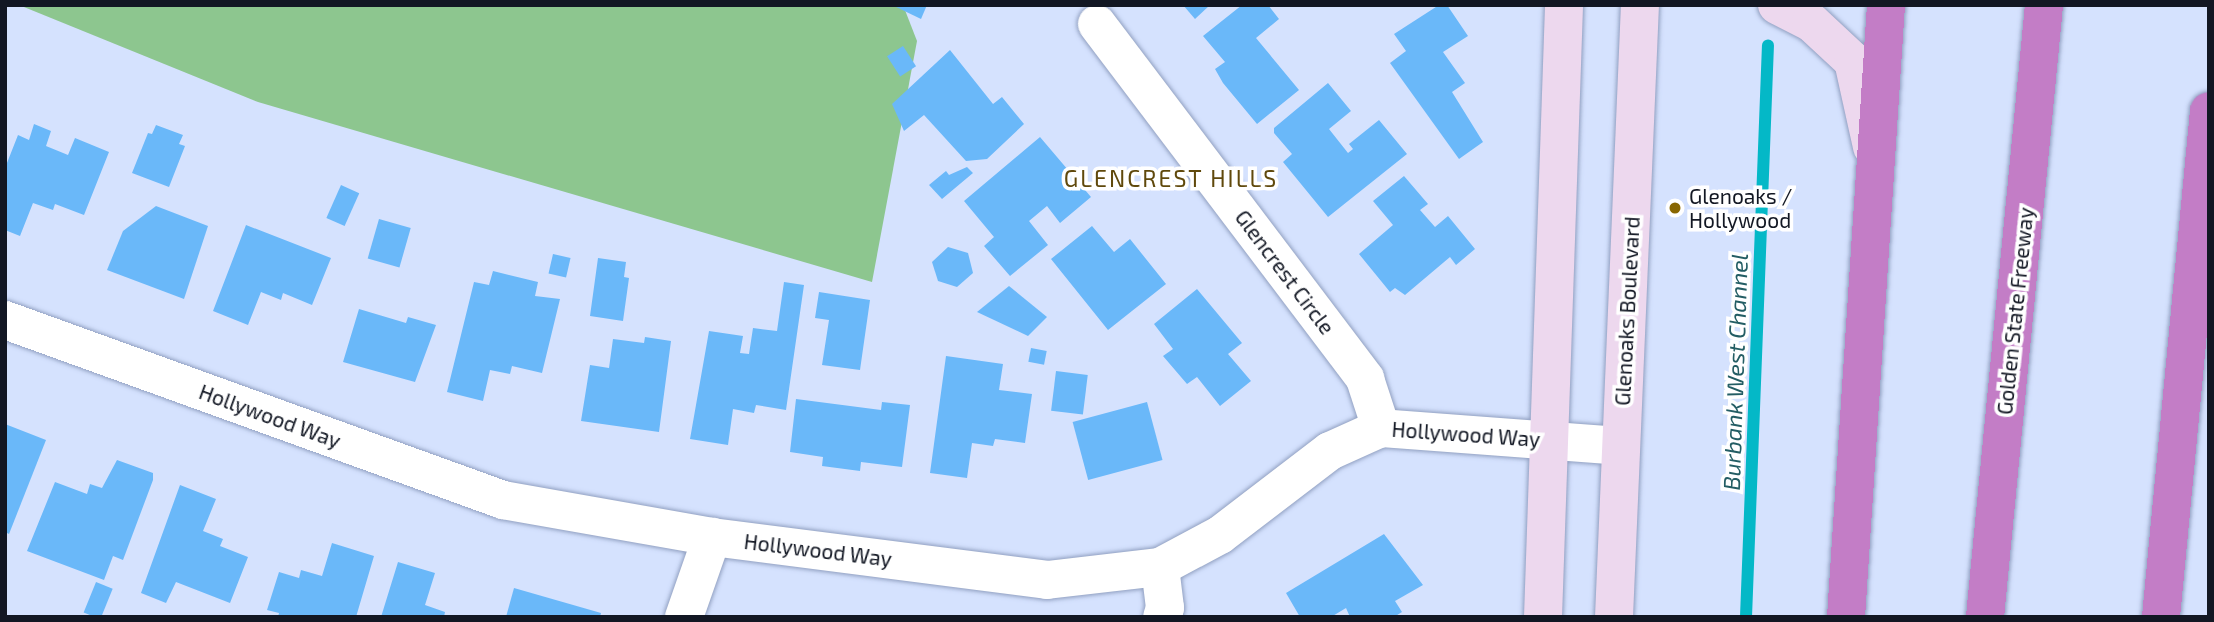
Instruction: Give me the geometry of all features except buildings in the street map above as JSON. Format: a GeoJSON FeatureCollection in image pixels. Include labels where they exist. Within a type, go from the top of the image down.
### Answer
{"type":"FeatureCollection","features":[{"type":"Feature","properties":{"kind":"highway"},"geometry":{"type":"LineString","coordinates":[[1846,617],[1886,5]]}},
{"type":"Feature","properties":{"kind":"highway","name":"Golden State Freeway"},"geometry":{"type":"LineString","coordinates":[[1985,617],[2045,5]]}},
{"type":"Feature","properties":{"kind":"highway"},"geometry":{"type":"LineString","coordinates":[[2161,617],[2209,111]]}},
{"type":"Feature","properties":{"kind":"main road"},"geometry":{"type":"LineString","coordinates":[[1544,617],[1564,5]]}},
{"type":"Feature","properties":{"kind":"main road","name":"Glenoaks Boulevard"},"geometry":{"type":"LineString","coordinates":[[1614,617],[1640,5]]}},
{"type":"Feature","properties":{"kind":"main road"},"geometry":{"type":"LineString","coordinates":[[1777,5],[1811,22],[1853,61],[1874,157]]}},
{"type":"Feature","properties":{"kind":"street","name":"Glencrest Circle"},"geometry":{"type":"LineString","coordinates":[[1097,24],[1366,379],[1381,428]]}},
{"type":"Feature","properties":{"kind":"street","name":"Hollywood Way"},"geometry":{"type":"LineString","coordinates":[[5,320],[503,500],[712,537],[1047,580],[1160,567],[1220,535],[1330,450],[1381,428],[1620,446]]}},
{"type":"Feature","properties":{"kind":"street"},"geometry":{"type":"LineString","coordinates":[[684,617],[712,537]]}},
{"type":"Feature","properties":{"kind":"street"},"geometry":{"type":"LineString","coordinates":[[1160,567],[1166,608],[1162,617]]}},
{"type":"Feature","properties":{"kind":"green space"},"geometry":{"type":"Polygon","coordinates":[[[19,5],[903,5],[917,41],[872,282],[258,102],[19,5]]]}},
{"type":"Feature","properties":{"kind":"waterway","name":"Burbank West Channel"},"geometry":{"type":"LineString","coordinates":[[1746,617],[1768,45]]}},
{"type":"Feature","properties":{"kind":"place","name":"Glenoaks / Hollywood"},"geometry":{"type":"Point","coordinates":[1675,208]}},
{"type":"Feature","properties":{"kind":"district","name":"GLENCREST HILLS"},"geometry":{"type":"Point","coordinates":[1171,178]}}]}
